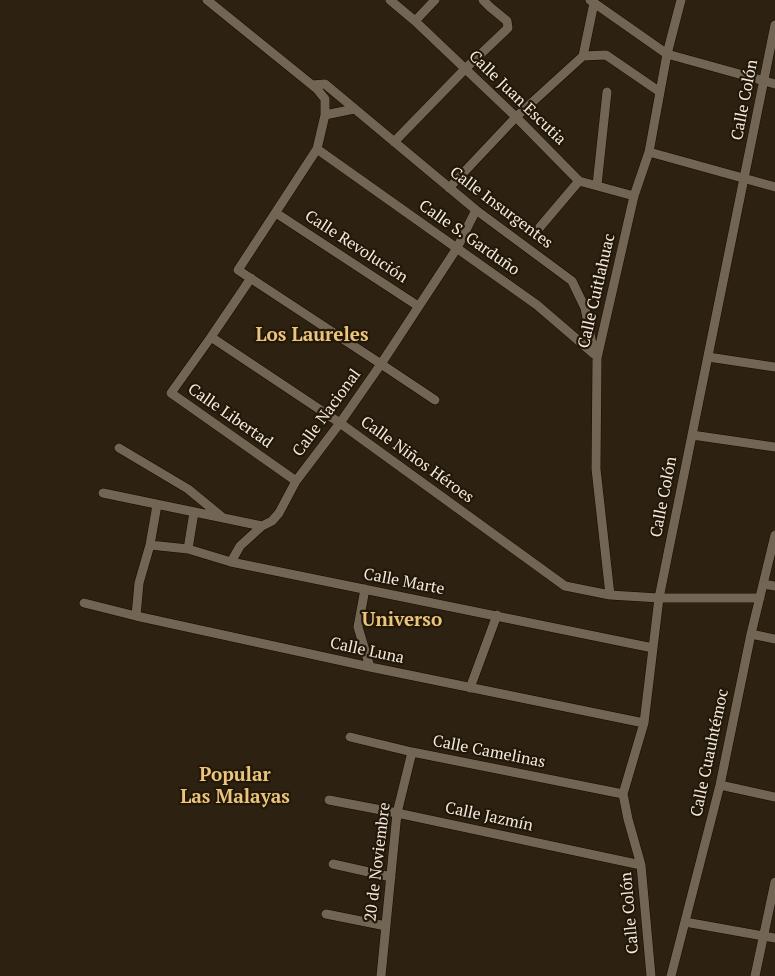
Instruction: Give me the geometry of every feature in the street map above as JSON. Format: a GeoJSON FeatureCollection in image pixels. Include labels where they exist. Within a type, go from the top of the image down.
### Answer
{"type":"FeatureCollection","features":[{"type":"Feature","properties":{"kind":"street"},"geometry":{"type":"LineString","coordinates":[[207,0],[317,89],[325,99],[325,116],[317,149],[238,270],[435,400]]}},
{"type":"Feature","properties":{"kind":"street","name":"Calle Juan Escutia"},"geometry":{"type":"LineString","coordinates":[[390,0],[466,68],[579,181],[634,196]]}},
{"type":"Feature","properties":{"kind":"street"},"geometry":{"type":"LineString","coordinates":[[415,21],[435,0]]}},
{"type":"Feature","properties":{"kind":"street"},"geometry":{"type":"LineString","coordinates":[[394,142],[508,28],[507,21],[483,0]]}},
{"type":"Feature","properties":{"kind":"street","name":"Calle Cuitlahuac"},"geometry":{"type":"LineString","coordinates":[[610,595],[596,469],[596,356],[634,196],[649,152],[680,0]]}},
{"type":"Feature","properties":{"kind":"street"},"geometry":{"type":"LineString","coordinates":[[450,188],[516,117],[583,56],[592,2],[668,54],[775,84]]}},
{"type":"Feature","properties":{"kind":"street","name":"Calle Colón"},"geometry":{"type":"LineString","coordinates":[[651,976],[641,865],[623,794],[644,723],[659,598],[775,25]]}},
{"type":"Feature","properties":{"kind":"street"},"geometry":{"type":"LineString","coordinates":[[583,56],[606,55],[660,92]]}},
{"type":"Feature","properties":{"kind":"street","name":"Calle Insurgentes"},"geometry":{"type":"LineString","coordinates":[[312,85],[325,84],[476,210],[572,281],[585,308],[596,356]]}},
{"type":"Feature","properties":{"kind":"street"},"geometry":{"type":"LineString","coordinates":[[596,186],[607,92]]}},
{"type":"Feature","properties":{"kind":"street"},"geometry":{"type":"LineString","coordinates":[[325,116],[354,109]]}},
{"type":"Feature","properties":{"kind":"street","name":"Calle S. Garduño"},"geometry":{"type":"LineString","coordinates":[[317,149],[537,305],[596,356]]}},
{"type":"Feature","properties":{"kind":"street"},"geometry":{"type":"LineString","coordinates":[[649,152],[775,187]]}},
{"type":"Feature","properties":{"kind":"street"},"geometry":{"type":"LineString","coordinates":[[540,227],[579,181]]}},
{"type":"Feature","properties":{"kind":"street","name":"Calle Nacional"},"geometry":{"type":"LineString","coordinates":[[231,562],[240,546],[278,514],[296,481],[340,423],[381,364],[457,248],[476,210]]}},
{"type":"Feature","properties":{"kind":"street","name":"Calle Revolución"},"geometry":{"type":"LineString","coordinates":[[276,213],[418,306]]}},
{"type":"Feature","properties":{"kind":"street"},"geometry":{"type":"LineString","coordinates":[[211,337],[251,278]]}},
{"type":"Feature","properties":{"kind":"street","name":"Calle Libertad"},"geometry":{"type":"LineString","coordinates":[[211,337],[171,393],[296,481]]}},
{"type":"Feature","properties":{"kind":"street","name":"Calle Niños Héroes"},"geometry":{"type":"LineString","coordinates":[[211,337],[340,423],[565,586],[610,595],[659,598],[760,598]]}},
{"type":"Feature","properties":{"kind":"street"},"geometry":{"type":"LineString","coordinates":[[708,357],[775,367]]}},
{"type":"Feature","properties":{"kind":"street"},"geometry":{"type":"LineString","coordinates":[[692,435],[775,447]]}},
{"type":"Feature","properties":{"kind":"street"},"geometry":{"type":"LineString","coordinates":[[119,448],[188,489],[223,518]]}},
{"type":"Feature","properties":{"kind":"street"},"geometry":{"type":"LineString","coordinates":[[103,493],[262,526]]}},
{"type":"Feature","properties":{"kind":"street"},"geometry":{"type":"LineString","coordinates":[[136,616],[139,582],[150,545],[157,505]]}},
{"type":"Feature","properties":{"kind":"street"},"geometry":{"type":"LineString","coordinates":[[188,549],[194,512]]}},
{"type":"Feature","properties":{"kind":"street","name":"Calle Cuauhtémoc"},"geometry":{"type":"LineString","coordinates":[[671,976],[720,785],[751,634],[775,535]]}},
{"type":"Feature","properties":{"kind":"street","name":"Calle Marte"},"geometry":{"type":"LineString","coordinates":[[150,545],[188,549],[231,562],[653,648]]}},
{"type":"Feature","properties":{"kind":"street"},"geometry":{"type":"LineString","coordinates":[[764,584],[775,586]]}},
{"type":"Feature","properties":{"kind":"street"},"geometry":{"type":"LineString","coordinates":[[365,589],[358,628],[370,667]]}},
{"type":"Feature","properties":{"kind":"street","name":"Calle Luna"},"geometry":{"type":"LineString","coordinates":[[84,603],[370,667],[644,723]]}},
{"type":"Feature","properties":{"kind":"street"},"geometry":{"type":"LineString","coordinates":[[470,688],[497,615]]}},
{"type":"Feature","properties":{"kind":"street"},"geometry":{"type":"LineString","coordinates":[[751,634],[775,639]]}},
{"type":"Feature","properties":{"kind":"street","name":"Calle Camelinas"},"geometry":{"type":"LineString","coordinates":[[350,737],[412,752],[623,794]]}},
{"type":"Feature","properties":{"kind":"street","name":"20 de Noviembre"},"geometry":{"type":"LineString","coordinates":[[381,976],[397,813],[412,752]]}},
{"type":"Feature","properties":{"kind":"street"},"geometry":{"type":"LineString","coordinates":[[720,785],[775,798]]}},
{"type":"Feature","properties":{"kind":"street","name":"Calle Jazmín"},"geometry":{"type":"LineString","coordinates":[[329,800],[641,865]]}},
{"type":"Feature","properties":{"kind":"street"},"geometry":{"type":"LineString","coordinates":[[333,864],[391,877]]}},
{"type":"Feature","properties":{"kind":"street"},"geometry":{"type":"LineString","coordinates":[[755,976],[775,882]]}},
{"type":"Feature","properties":{"kind":"street"},"geometry":{"type":"LineString","coordinates":[[326,914],[386,926]]}},
{"type":"Feature","properties":{"kind":"street"},"geometry":{"type":"LineString","coordinates":[[686,922],[775,938]]}},
{"type":"Feature","properties":{"kind":"district","name":"Los Laureles"},"geometry":{"type":"Point","coordinates":[312,336]}},
{"type":"Feature","properties":{"kind":"district","name":"Universo"},"geometry":{"type":"Point","coordinates":[402,621]}},
{"type":"Feature","properties":{"kind":"district","name":"Popular Las Malayas"},"geometry":{"type":"Point","coordinates":[235,787]}}]}
